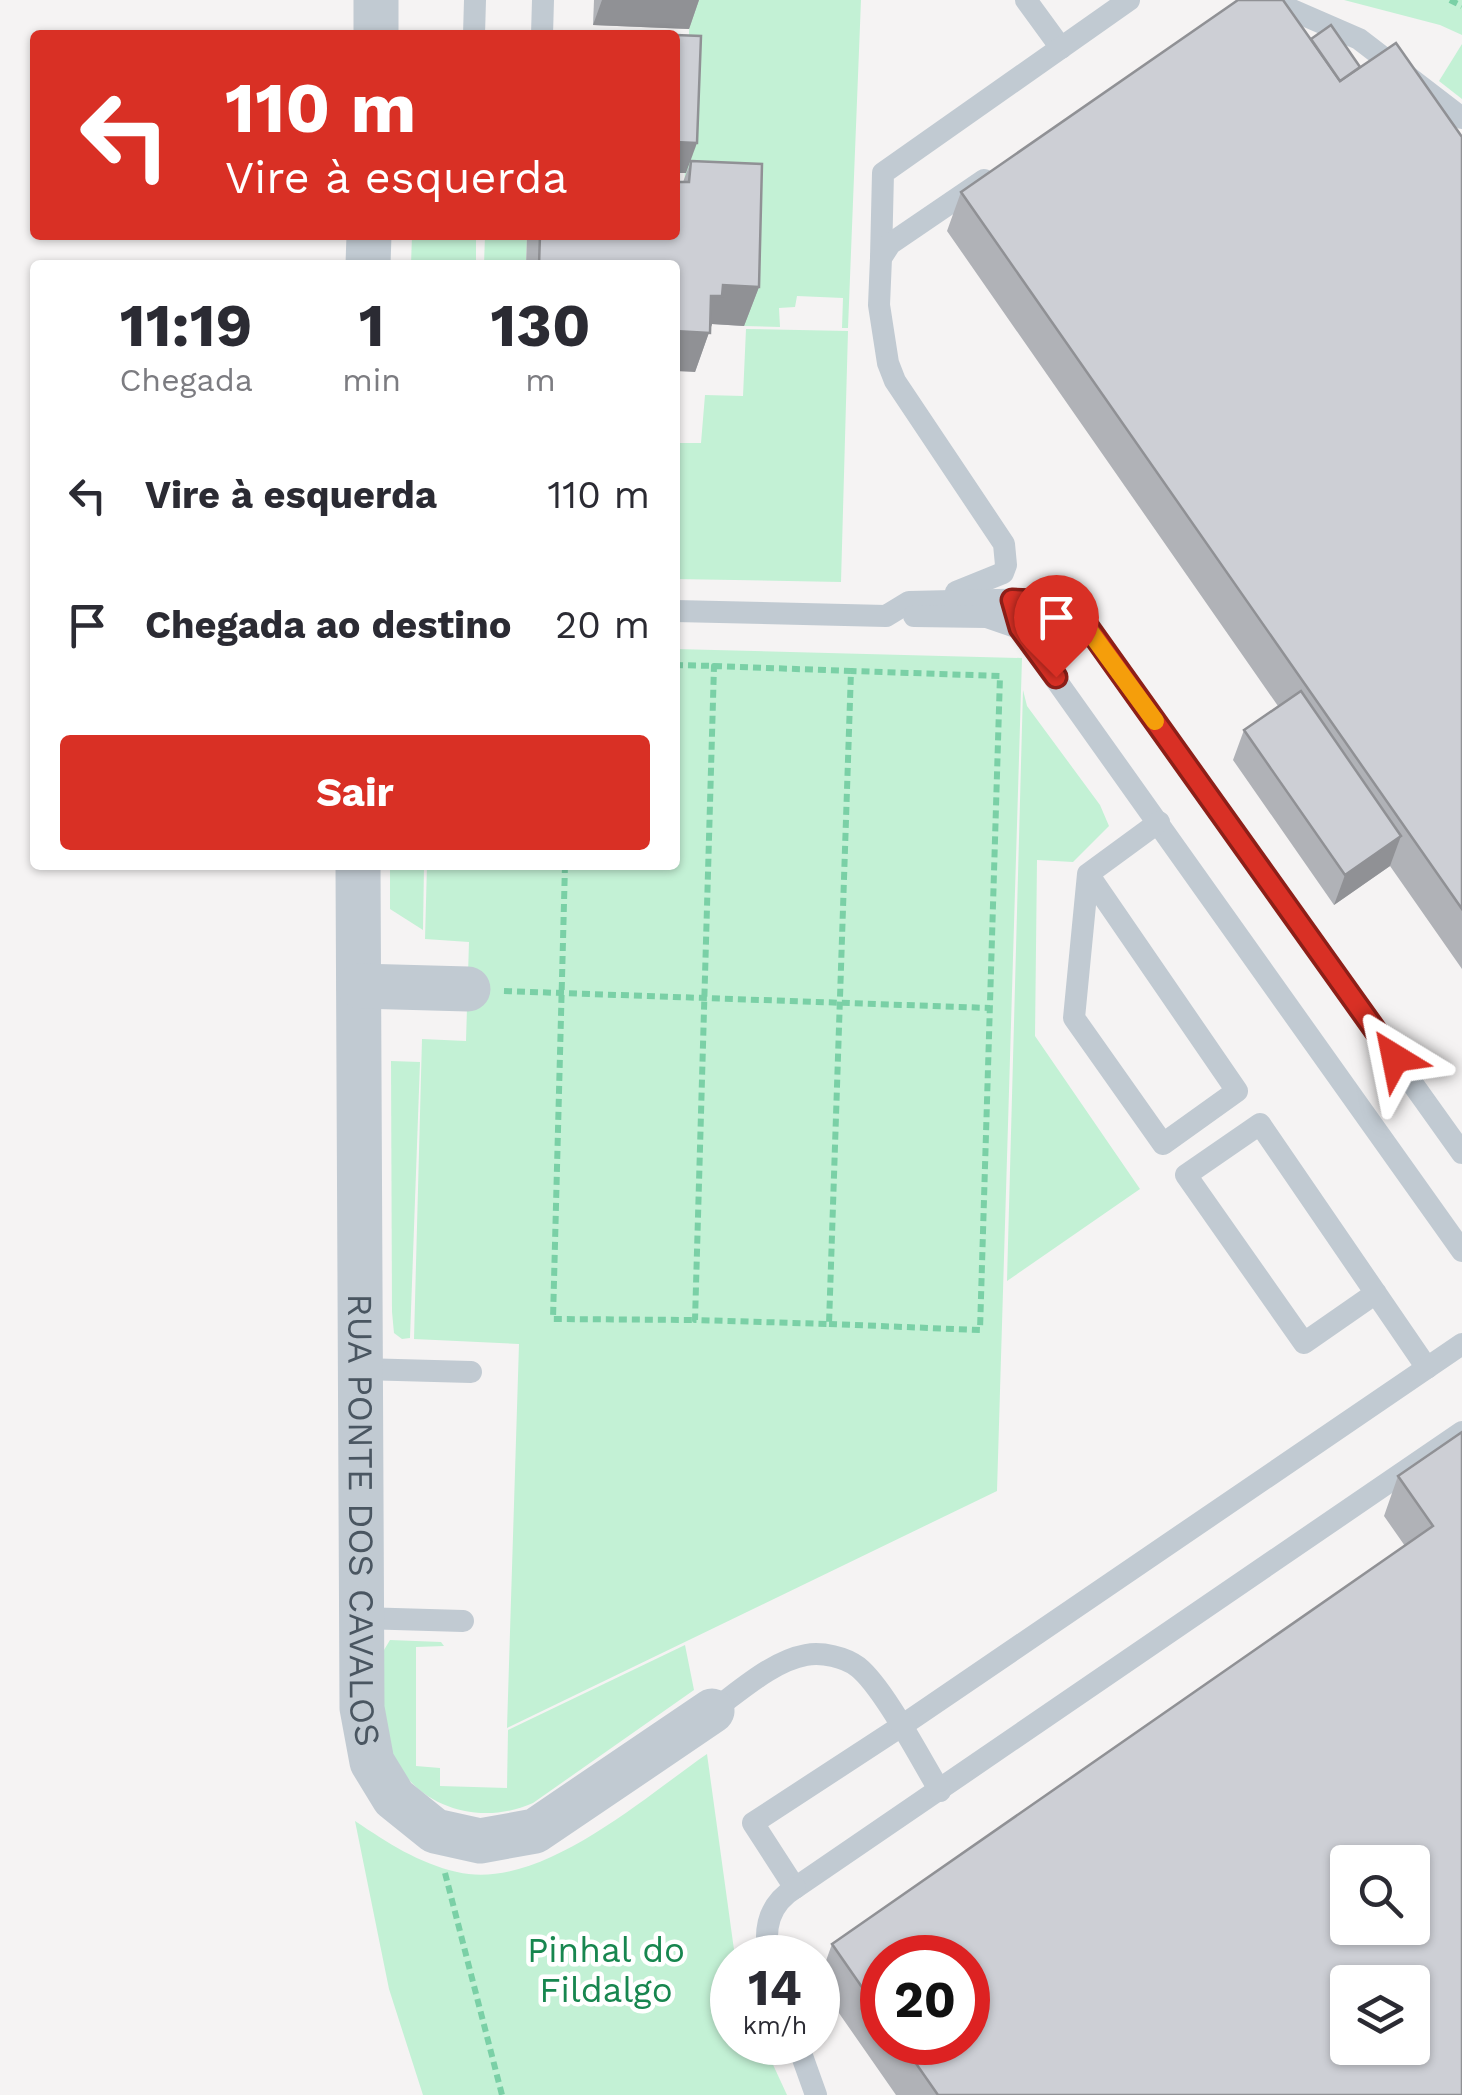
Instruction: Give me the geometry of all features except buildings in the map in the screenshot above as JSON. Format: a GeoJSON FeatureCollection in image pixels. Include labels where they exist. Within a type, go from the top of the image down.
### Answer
{"type":"FeatureCollection","features":[{"type":"Feature","properties":{"kind":"street"},"geometry":{"type":"LineString","coordinates":[[376,0],[376,30]]}},
{"type":"Feature","properties":{"kind":"street","name":"RUA PONTE DOS CAVALOS"},"geometry":{"type":"LineString","coordinates":[[358,870],[362,1708],[372,1762],[394,1798],[434,1832]]}},
{"type":"Feature","properties":{"kind":"street"},"geometry":{"type":"LineString","coordinates":[[359,986],[468,989]]}},
{"type":"Feature","properties":{"kind":"street"},"geometry":{"type":"LineString","coordinates":[[434,1832],[480,1841],[535,1831],[712,1711]]}},
{"type":"Feature","properties":{"kind":"lane"},"geometry":{"type":"LineString","coordinates":[[474,30],[476,0]]}},
{"type":"Feature","properties":{"kind":"lane"},"geometry":{"type":"LineString","coordinates":[[542,30],[543,0]]}},
{"type":"Feature","properties":{"kind":"lane"},"geometry":{"type":"LineString","coordinates":[[1026,0],[1061,48]]}},
{"type":"Feature","properties":{"kind":"lane"},"geometry":{"type":"LineString","coordinates":[[1129,0],[882,173],[880,328],[888,364],[895,381],[1004,544],[1020,628],[1462,1250]]}},
{"type":"Feature","properties":{"kind":"lane"},"geometry":{"type":"LineString","coordinates":[[1269,0],[1359,38],[1462,118]]}},
{"type":"Feature","properties":{"kind":"lane"},"geometry":{"type":"LineString","coordinates":[[882,258],[890,244],[1002,168]]}},
{"type":"Feature","properties":{"kind":"lane"},"geometry":{"type":"LineString","coordinates":[[924,608],[995,579],[1003,574],[1006,564]]}},
{"type":"Feature","properties":{"kind":"lane"},"geometry":{"type":"LineString","coordinates":[[924,608],[1012,600],[1062,602],[1080,616],[1462,1153]]}},
{"type":"Feature","properties":{"kind":"lane"},"geometry":{"type":"LineString","coordinates":[[680,611],[886,616],[909,602],[924,608],[987,617],[1020,628]]}},
{"type":"Feature","properties":{"kind":"lane"},"geometry":{"type":"LineString","coordinates":[[1088,874],[1237,1091],[1163,1144],[1074,1018],[1088,874],[1159,822]]}},
{"type":"Feature","properties":{"kind":"lane"},"geometry":{"type":"LineString","coordinates":[[1376,1293],[1304,1342],[1186,1176],[1260,1124],[1428,1368]]}},
{"type":"Feature","properties":{"kind":"lane"},"geometry":{"type":"LineString","coordinates":[[796,1888],[753,1824],[1462,1344]]}},
{"type":"Feature","properties":{"kind":"lane"},"geometry":{"type":"LineString","coordinates":[[361,1369],[471,1372]]}},
{"type":"Feature","properties":{"kind":"lane"},"geometry":{"type":"LineString","coordinates":[[766,1935],[774,1907],[796,1888],[1462,1432]]}},
{"type":"Feature","properties":{"kind":"lane"},"geometry":{"type":"LineString","coordinates":[[361,1618],[462,1622]]}},
{"type":"Feature","properties":{"kind":"lane"},"geometry":{"type":"LineString","coordinates":[[712,1711],[776,1667],[805,1655],[832,1656],[856,1665],[872,1682],[940,1791]]}},
{"type":"Feature","properties":{"kind":"lane"},"geometry":{"type":"LineString","coordinates":[[805,2065],[816,2095]]}},
{"type":"Feature","properties":{"kind":"path"},"geometry":{"type":"LineString","coordinates":[[1450,0],[1462,6]]}},
{"type":"Feature","properties":{"kind":"path"},"geometry":{"type":"LineString","coordinates":[[565,870],[553,1319],[980,1330],[1000,676],[680,665]]}},
{"type":"Feature","properties":{"kind":"path"},"geometry":{"type":"LineString","coordinates":[[695,1320],[714,666]]}},
{"type":"Feature","properties":{"kind":"path"},"geometry":{"type":"LineString","coordinates":[[829,1324],[851,671]]}},
{"type":"Feature","properties":{"kind":"path"},"geometry":{"type":"LineString","coordinates":[[468,989],[990,1008]]}},
{"type":"Feature","properties":{"kind":"path"},"geometry":{"type":"LineString","coordinates":[[434,1832],[502,2095]]}},
{"type":"Feature","properties":{"kind":"green space"},"geometry":{"type":"Polygon","coordinates":[[[690,0],[861,0],[848,328],[842,328],[843,298],[797,296],[795,307],[779,308],[780,327],[744,326],[748,204],[684,200],[690,0]]]}},
{"type":"Feature","properties":{"kind":"green space"},"geometry":{"type":"Polygon","coordinates":[[[1344,0],[1462,0],[1462,35],[1440,25],[1344,0]]]}},
{"type":"Feature","properties":{"kind":"green space"},"geometry":{"type":"Polygon","coordinates":[[[1462,44],[1462,99],[1439,81],[1462,44]]]}},
{"type":"Feature","properties":{"kind":"green space"},"geometry":{"type":"Polygon","coordinates":[[[412,240],[476,240],[476,260],[411,260],[412,240]]]}},
{"type":"Feature","properties":{"kind":"green space"},"geometry":{"type":"Polygon","coordinates":[[[485,240],[527,240],[526,260],[484,260],[485,240]]]}},
{"type":"Feature","properties":{"kind":"green space"},"geometry":{"type":"Polygon","coordinates":[[[746,329],[848,331],[841,582],[680,579],[680,443],[701,443],[705,395],[743,396],[746,329]]]}},
{"type":"Feature","properties":{"kind":"green space"},"geometry":{"type":"Polygon","coordinates":[[[680,649],[1022,658],[997,1491],[507,1728],[519,1344],[414,1339],[422,1039],[466,1041],[469,942],[425,939],[427,870],[680,870],[680,649]]]}},
{"type":"Feature","properties":{"kind":"green space"},"geometry":{"type":"Polygon","coordinates":[[[1023,690],[1027,706],[1100,805],[1109,826],[1073,862],[1037,860],[1035,1036],[1140,1189],[1007,1281],[1023,690]]]}},
{"type":"Feature","properties":{"kind":"green space"},"geometry":{"type":"Polygon","coordinates":[[[390,870],[424,870],[423,930],[390,909],[390,870]]]}},
{"type":"Feature","properties":{"kind":"green space"},"geometry":{"type":"Polygon","coordinates":[[[391,1061],[420,1062],[410,1338],[402,1339],[394,1333],[392,1312],[391,1061]]]}},
{"type":"Feature","properties":{"kind":"green space"},"geometry":{"type":"Polygon","coordinates":[[[390,1640],[441,1642],[444,1646],[416,1647],[416,1766],[440,1768],[440,1786],[507,1788],[508,1730],[685,1645],[694,1690],[533,1803],[509,1811],[462,1810],[440,1803],[420,1790],[403,1774],[391,1753],[381,1709],[384,1650],[390,1640]]]}},
{"type":"Feature","properties":{"kind":"green space","name":"Pinhal do Fildalgo"},"geometry":{"type":"Polygon","coordinates":[[[707,1754],[732,1935],[710,1935],[710,2065],[773,2065],[787,2095],[423,2095],[389,1989],[355,1821],[416,1858],[457,1872],[489,1874],[522,1868],[555,1855],[621,1816],[707,1754]]]}},
{"type":"Feature","properties":{"kind":"slow traffic"},"geometry":{"type":"LineString","coordinates":[[1072,607],[1155,721]]}},
{"type":"Feature","properties":{"kind":"route"},"geometry":{"type":"LineString","coordinates":[[1056,677],[1020,628],[1012,600],[1046,599],[1074,608],[1395,1058]]}}]}
